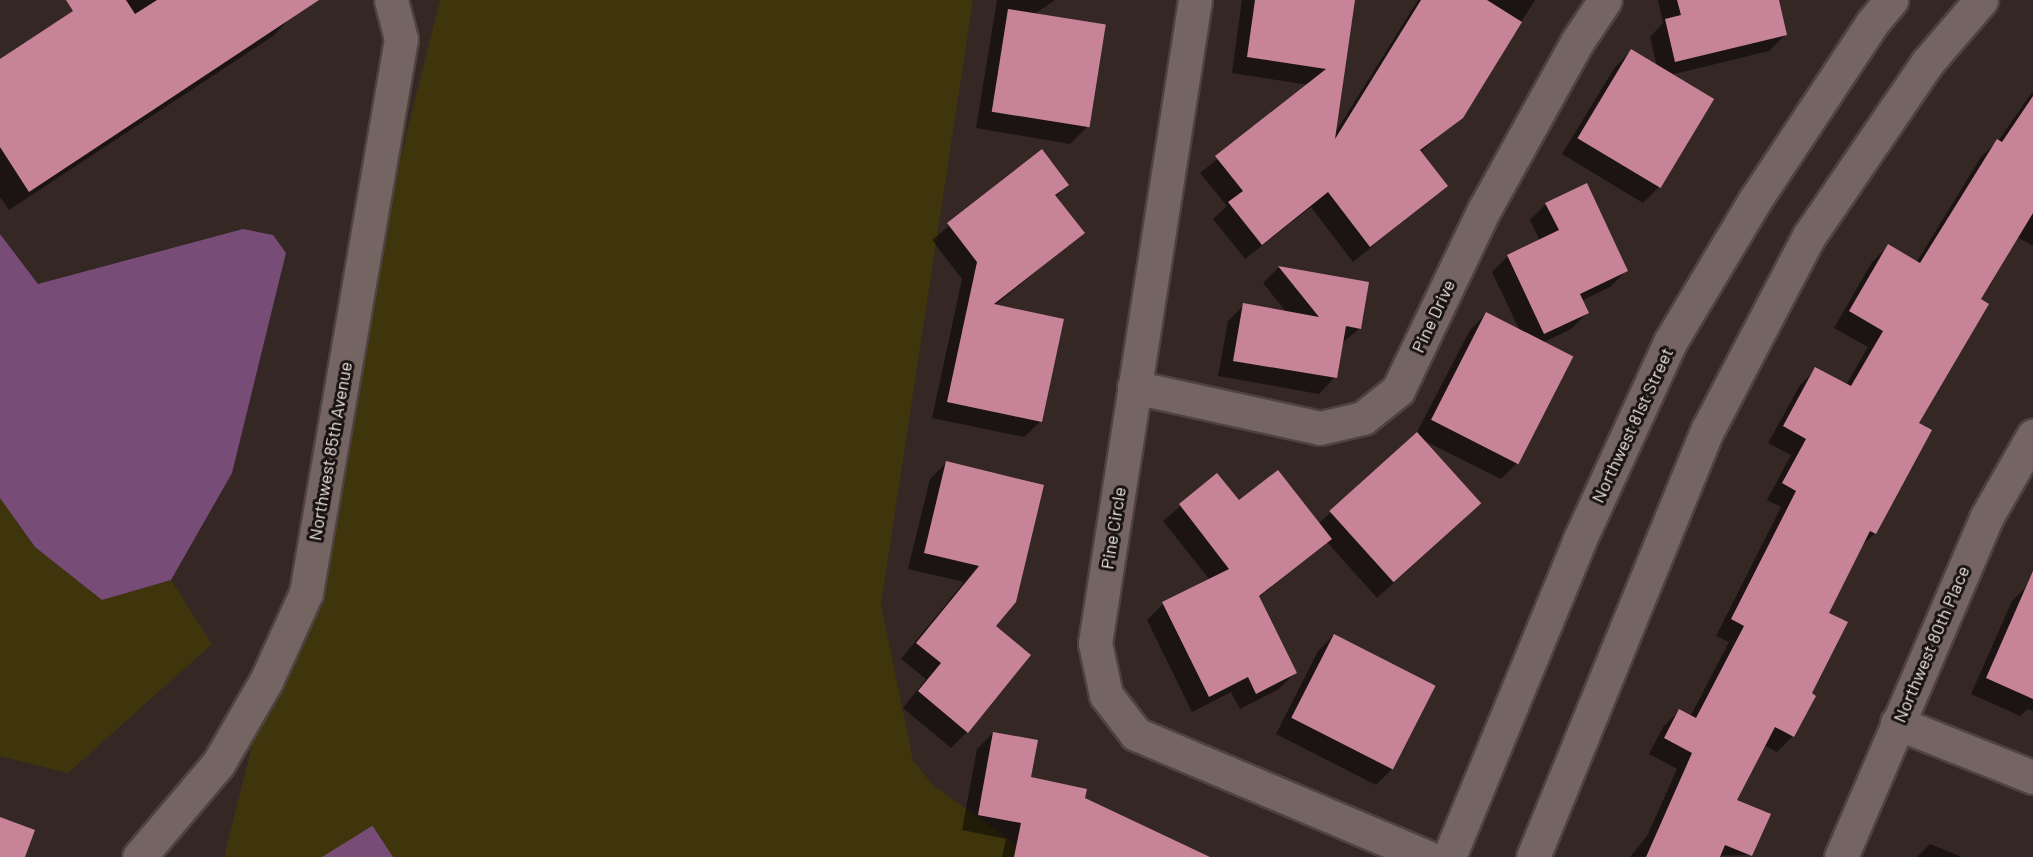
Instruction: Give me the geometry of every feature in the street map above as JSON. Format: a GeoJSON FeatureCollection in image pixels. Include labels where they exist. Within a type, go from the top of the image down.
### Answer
{"type":"FeatureCollection","features":[{"type":"Feature","properties":{"kind":"street","name":"Northwest 85th Avenue"},"geometry":{"type":"LineString","coordinates":[[139,857],[218,764],[267,679],[306,593],[401,39],[390,0]]}},
{"type":"Feature","properties":{"kind":"street","name":"Pine Circle"},"geometry":{"type":"LineString","coordinates":[[1195,0],[1095,643],[1106,695],[1136,734],[1427,857]]}},
{"type":"Feature","properties":{"kind":"street","name":"Pine Drive"},"geometry":{"type":"LineString","coordinates":[[1134,387],[1320,428],[1363,418],[1398,390],[1484,210],[1577,42],[1605,0]]}},
{"type":"Feature","properties":{"kind":"street"},"geometry":{"type":"LineString","coordinates":[[1533,857],[1708,429],[1809,236],[1927,63],[1981,0]]}},
{"type":"Feature","properties":{"kind":"street","name":"Northwest 81st Street"},"geometry":{"type":"LineString","coordinates":[[1449,857],[1579,541],[1670,342],[1755,200],[1881,12]]}},
{"type":"Feature","properties":{"kind":"street","name":"Northwest 80th Place"},"geometry":{"type":"LineString","coordinates":[[1840,857],[1986,518],[2033,436]]}},
{"type":"Feature","properties":{"kind":"street"},"geometry":{"type":"LineString","coordinates":[[1897,723],[2033,777]]}},
{"type":"Feature","properties":{"kind":"shaded area"},"geometry":{"type":"Polygon","coordinates":[[[440,0],[973,0],[881,604],[913,761],[934,786],[1034,857],[227,857],[225,853],[440,0]]]}},
{"type":"Feature","properties":{"kind":"shaded area"},"geometry":{"type":"Polygon","coordinates":[[[243,229],[273,235],[286,253],[232,473],[171,580],[102,600],[35,547],[0,498],[0,234],[38,284],[243,229]]]}},
{"type":"Feature","properties":{"kind":"shaded area"},"geometry":{"type":"Polygon","coordinates":[[[0,498],[35,547],[102,600],[171,580],[212,644],[68,773],[0,756],[0,498]]]}},
{"type":"Feature","properties":{"kind":"shaded area"},"geometry":{"type":"Polygon","coordinates":[[[372,826],[393,857],[322,857],[372,826]]]}},
{"type":"Feature","properties":{"kind":"building"},"geometry":{"type":"Polygon","coordinates":[[[66,0],[126,0],[135,14],[157,0],[319,0],[29,192],[0,147],[0,59],[73,11],[66,0]]]}},
{"type":"Feature","properties":{"kind":"building"},"geometry":{"type":"Polygon","coordinates":[[[1255,0],[1355,0],[1335,139],[1421,0],[1487,0],[1522,22],[1463,118],[1420,150],[1448,186],[1370,247],[1328,192],[1262,245],[1228,202],[1243,191],[1215,156],[1326,69],[1247,57],[1255,0]]]}},
{"type":"Feature","properties":{"kind":"building"},"geometry":{"type":"Polygon","coordinates":[[[1677,0],[1779,0],[1787,35],[1675,62],[1665,19],[1681,15],[1677,0]]]}},
{"type":"Feature","properties":{"kind":"building"},"geometry":{"type":"Polygon","coordinates":[[[1008,9],[1106,24],[1090,127],[992,112],[1008,9]]]}},
{"type":"Feature","properties":{"kind":"building"},"geometry":{"type":"Polygon","coordinates":[[[1631,49],[1714,99],[1661,188],[1577,138],[1631,49]]]}},
{"type":"Feature","properties":{"kind":"building"},"geometry":{"type":"Polygon","coordinates":[[[2033,96],[2033,213],[1981,299],[1989,304],[1919,423],[1932,430],[1876,534],[1870,531],[1829,613],[1848,622],[1812,693],[1816,696],[1794,737],[1775,727],[1737,800],[1771,814],[1752,856],[1725,845],[1720,857],[1646,857],[1692,753],[1664,738],[1679,709],[1696,718],[1744,626],[1731,619],[1796,491],[1782,483],[1806,439],[1783,426],[1815,367],[1851,386],[1883,331],[1849,311],[1888,244],[1920,263],[1997,139],[2002,142],[2033,96]]]}},
{"type":"Feature","properties":{"kind":"building"},"geometry":{"type":"Polygon","coordinates":[[[1042,149],[1069,185],[1055,195],[1085,233],[994,304],[1064,319],[1042,422],[947,402],[977,262],[947,223],[1042,149]]]}},
{"type":"Feature","properties":{"kind":"building"},"geometry":{"type":"Polygon","coordinates":[[[1587,183],[1628,271],[1580,294],[1589,313],[1544,334],[1507,255],[1559,230],[1545,203],[1587,183]]]}},
{"type":"Feature","properties":{"kind":"building"},"geometry":{"type":"Polygon","coordinates":[[[1278,266],[1369,282],[1361,329],[1346,326],[1337,378],[1233,361],[1243,303],[1319,317],[1278,266]]]}},
{"type":"Feature","properties":{"kind":"building"},"geometry":{"type":"Polygon","coordinates":[[[1486,312],[1573,356],[1518,464],[1431,420],[1486,312]]]}},
{"type":"Feature","properties":{"kind":"building"},"geometry":{"type":"Polygon","coordinates":[[[1417,432],[1481,503],[1394,582],[1329,511],[1417,432]]]}},
{"type":"Feature","properties":{"kind":"building"},"geometry":{"type":"Polygon","coordinates":[[[946,461],[1044,485],[1016,602],[996,626],[1031,655],[968,733],[918,691],[941,663],[916,643],[979,566],[924,553],[946,461]]]}},
{"type":"Feature","properties":{"kind":"building"},"geometry":{"type":"Polygon","coordinates":[[[1278,470],[1332,539],[1259,596],[1297,673],[1256,694],[1248,677],[1209,697],[1162,602],[1229,569],[1179,504],[1217,473],[1239,500],[1278,470]]]}},
{"type":"Feature","properties":{"kind":"building"},"geometry":{"type":"Polygon","coordinates":[[[2033,571],[2033,699],[1986,678],[2033,571]]]}},
{"type":"Feature","properties":{"kind":"building"},"geometry":{"type":"Polygon","coordinates":[[[1334,634],[1436,686],[1393,770],[1291,718],[1334,634]]]}},
{"type":"Feature","properties":{"kind":"building"},"geometry":{"type":"Polygon","coordinates":[[[993,732],[1038,740],[1031,777],[1087,789],[1085,798],[1210,857],[1014,857],[1021,823],[978,815],[993,732]]]}},
{"type":"Feature","properties":{"kind":"building"},"geometry":{"type":"Polygon","coordinates":[[[0,817],[35,830],[25,857],[0,857],[0,817]]]}}]}
